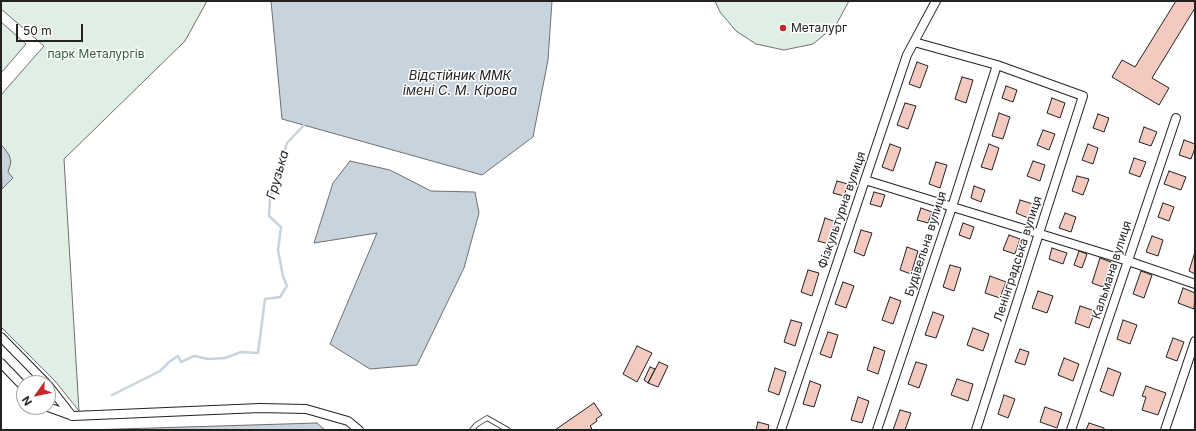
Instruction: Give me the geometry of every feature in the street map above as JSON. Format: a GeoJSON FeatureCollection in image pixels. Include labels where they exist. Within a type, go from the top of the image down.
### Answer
{"type":"FeatureCollection","features":[{"type":"Feature","properties":{"kind":"street","name":"Фiзкультурна вулиця"},"geometry":{"type":"LineString","coordinates":[[781,430],[907,55],[936,1]]}},
{"type":"Feature","properties":{"kind":"street"},"geometry":{"type":"LineString","coordinates":[[914,42],[997,66]]}},
{"type":"Feature","properties":{"kind":"street","name":"Ленінградська вулиця"},"geometry":{"type":"LineString","coordinates":[[976,430],[1083,96],[997,66]]}},
{"type":"Feature","properties":{"kind":"street","name":"Будівельна вулиця"},"geometry":{"type":"LineString","coordinates":[[877,430],[952,207],[997,66]]}},
{"type":"Feature","properties":{"kind":"street","name":"Кальмана вулиця"},"geometry":{"type":"LineString","coordinates":[[1071,430],[1176,118]]}},
{"type":"Feature","properties":{"kind":"street"},"geometry":{"type":"LineString","coordinates":[[865,180],[1128,261],[1195,284]]}},
{"type":"Feature","properties":{"kind":"street"},"geometry":{"type":"LineString","coordinates":[[1,337],[38,375]]}},
{"type":"Feature","properties":{"kind":"street"},"geometry":{"type":"LineString","coordinates":[[1165,430],[1195,341]]}},
{"type":"Feature","properties":{"kind":"street"},"geometry":{"type":"LineString","coordinates":[[1,363],[16,379]]}},
{"type":"Feature","properties":{"kind":"street"},"geometry":{"type":"LineString","coordinates":[[56,395],[72,416]]}},
{"type":"Feature","properties":{"kind":"street"},"geometry":{"type":"LineString","coordinates":[[56,409],[72,416],[260,408],[306,409],[348,421],[359,430]]}},
{"type":"Feature","properties":{"kind":"lane"},"geometry":{"type":"LineString","coordinates":[[472,430],[476,425],[487,418],[508,430]]}},
{"type":"Feature","properties":{"kind":"green space","name":"парк Металургів"},"geometry":{"type":"Polygon","coordinates":[[[1,1],[207,1],[185,41],[64,159],[79,411],[56,382],[56,375],[49,375],[1,327],[1,95],[44,46],[1,9],[1,1]]]}},
{"type":"Feature","properties":{"kind":"green space","name":"Металург"},"geometry":{"type":"Polygon","coordinates":[[[715,1],[849,1],[836,25],[813,44],[784,50],[756,44],[736,31],[720,12],[715,1]]]}},
{"type":"Feature","properties":{"kind":"green space"},"geometry":{"type":"Polygon","coordinates":[[[1,22],[26,44],[1,73],[1,22]]]}},
{"type":"Feature","properties":{"kind":"water","name":"Відстійник ММК імені С. М. Кірова"},"geometry":{"type":"Polygon","coordinates":[[[271,1],[552,1],[548,60],[533,137],[482,175],[282,119],[271,1]]]}},
{"type":"Feature","properties":{"kind":"water"},"geometry":{"type":"Polygon","coordinates":[[[1,145],[9,155],[11,162],[8,172],[13,178],[2,189],[1,145]]]}},
{"type":"Feature","properties":{"kind":"water"},"geometry":{"type":"Polygon","coordinates":[[[350,161],[390,170],[431,191],[475,192],[479,213],[464,268],[417,365],[370,369],[330,344],[377,233],[314,243],[333,183],[350,161]]]}},
{"type":"Feature","properties":{"kind":"water"},"geometry":{"type":"Polygon","coordinates":[[[317,423],[325,430],[86,430],[317,423]]]}},
{"type":"Feature","properties":{"kind":"building"},"geometry":{"type":"Polygon","coordinates":[[[1176,1],[1195,1],[1195,8],[1152,78],[1169,88],[1159,105],[1112,77],[1122,60],[1135,67],[1176,1]]]}},
{"type":"Feature","properties":{"kind":"building"},"geometry":{"type":"Polygon","coordinates":[[[917,62],[928,66],[920,88],[909,84],[917,62]]]}},
{"type":"Feature","properties":{"kind":"building"},"geometry":{"type":"Polygon","coordinates":[[[962,77],[973,80],[966,103],[955,99],[962,77]]]}},
{"type":"Feature","properties":{"kind":"building"},"geometry":{"type":"Polygon","coordinates":[[[1006,86],[1017,90],[1013,102],[1002,98],[1006,86]]]}},
{"type":"Feature","properties":{"kind":"building"},"geometry":{"type":"Polygon","coordinates":[[[1052,98],[1065,103],[1060,118],[1047,113],[1052,98]]]}},
{"type":"Feature","properties":{"kind":"building"},"geometry":{"type":"Polygon","coordinates":[[[905,103],[916,106],[908,129],[897,125],[905,103]]]}},
{"type":"Feature","properties":{"kind":"building"},"geometry":{"type":"Polygon","coordinates":[[[999,113],[1010,117],[1003,139],[992,136],[999,113]]]}},
{"type":"Feature","properties":{"kind":"building"},"geometry":{"type":"Polygon","coordinates":[[[1098,114],[1109,118],[1104,132],[1093,128],[1098,114]]]}},
{"type":"Feature","properties":{"kind":"building"},"geometry":{"type":"Polygon","coordinates":[[[1144,127],[1157,132],[1151,146],[1139,142],[1144,127]]]}},
{"type":"Feature","properties":{"kind":"building"},"geometry":{"type":"Polygon","coordinates":[[[1043,130],[1055,134],[1049,150],[1037,145],[1043,130]]]}},
{"type":"Feature","properties":{"kind":"building"},"geometry":{"type":"Polygon","coordinates":[[[1184,140],[1195,144],[1191,159],[1179,155],[1184,140]]]}},
{"type":"Feature","properties":{"kind":"building"},"geometry":{"type":"Polygon","coordinates":[[[890,144],[901,148],[893,171],[882,167],[890,144]]]}},
{"type":"Feature","properties":{"kind":"building"},"geometry":{"type":"Polygon","coordinates":[[[989,144],[999,148],[992,170],[981,167],[989,144]]]}},
{"type":"Feature","properties":{"kind":"building"},"geometry":{"type":"Polygon","coordinates":[[[1088,144],[1098,148],[1093,164],[1082,160],[1088,144]]]}},
{"type":"Feature","properties":{"kind":"building"},"geometry":{"type":"Polygon","coordinates":[[[1134,158],[1146,162],[1140,177],[1129,173],[1134,158]]]}},
{"type":"Feature","properties":{"kind":"building"},"geometry":{"type":"Polygon","coordinates":[[[1033,161],[1045,165],[1040,181],[1027,176],[1033,161]]]}},
{"type":"Feature","properties":{"kind":"building"},"geometry":{"type":"Polygon","coordinates":[[[936,162],[947,165],[940,188],[929,184],[936,162]]]}},
{"type":"Feature","properties":{"kind":"building"},"geometry":{"type":"Polygon","coordinates":[[[1169,171],[1186,177],[1181,190],[1164,184],[1169,171]]]}},
{"type":"Feature","properties":{"kind":"building"},"geometry":{"type":"Polygon","coordinates":[[[1077,176],[1089,179],[1083,195],[1072,191],[1077,176]]]}},
{"type":"Feature","properties":{"kind":"building"},"geometry":{"type":"Polygon","coordinates":[[[837,181],[848,184],[844,196],[833,193],[837,181]]]}},
{"type":"Feature","properties":{"kind":"building"},"geometry":{"type":"Polygon","coordinates":[[[974,186],[985,190],[981,202],[971,198],[974,186]]]}},
{"type":"Feature","properties":{"kind":"building"},"geometry":{"type":"Polygon","coordinates":[[[874,192],[885,195],[881,207],[870,204],[874,192]]]}},
{"type":"Feature","properties":{"kind":"building"},"geometry":{"type":"Polygon","coordinates":[[[1020,200],[1033,204],[1028,218],[1016,213],[1020,200]]]}},
{"type":"Feature","properties":{"kind":"building"},"geometry":{"type":"Polygon","coordinates":[[[1163,203],[1174,207],[1169,221],[1158,217],[1163,203]]]}},
{"type":"Feature","properties":{"kind":"building"},"geometry":{"type":"Polygon","coordinates":[[[921,208],[932,212],[928,223],[917,220],[921,208]]]}},
{"type":"Feature","properties":{"kind":"building"},"geometry":{"type":"Polygon","coordinates":[[[1065,213],[1076,217],[1071,232],[1059,228],[1065,213]]]}},
{"type":"Feature","properties":{"kind":"building"},"geometry":{"type":"Polygon","coordinates":[[[825,218],[836,222],[829,244],[818,241],[825,218]]]}},
{"type":"Feature","properties":{"kind":"building"},"geometry":{"type":"Polygon","coordinates":[[[963,223],[974,227],[970,239],[959,235],[963,223]]]}},
{"type":"Feature","properties":{"kind":"building"},"geometry":{"type":"Polygon","coordinates":[[[861,230],[872,233],[864,256],[854,252],[861,230]]]}},
{"type":"Feature","properties":{"kind":"building"},"geometry":{"type":"Polygon","coordinates":[[[1009,235],[1020,239],[1015,254],[1003,250],[1009,235]]]}},
{"type":"Feature","properties":{"kind":"building"},"geometry":{"type":"Polygon","coordinates":[[[1152,236],[1163,240],[1158,256],[1146,252],[1152,236]]]}},
{"type":"Feature","properties":{"kind":"building"},"geometry":{"type":"Polygon","coordinates":[[[907,247],[918,251],[911,274],[900,270],[907,247]]]}},
{"type":"Feature","properties":{"kind":"building"},"geometry":{"type":"Polygon","coordinates":[[[1052,248],[1067,253],[1063,264],[1049,259],[1052,248]]]}},
{"type":"Feature","properties":{"kind":"building"},"geometry":{"type":"Polygon","coordinates":[[[1079,251],[1087,254],[1082,268],[1074,265],[1079,251]]]}},
{"type":"Feature","properties":{"kind":"building"},"geometry":{"type":"Polygon","coordinates":[[[1194,255],[1195,256],[1195,274],[1189,271],[1194,255]]]}},
{"type":"Feature","properties":{"kind":"building"},"geometry":{"type":"Polygon","coordinates":[[[1100,258],[1111,262],[1103,287],[1092,283],[1100,258]]]}},
{"type":"Feature","properties":{"kind":"building"},"geometry":{"type":"Polygon","coordinates":[[[950,265],[961,268],[954,291],[943,287],[950,265]]]}},
{"type":"Feature","properties":{"kind":"building"},"geometry":{"type":"Polygon","coordinates":[[[808,270],[819,273],[812,296],[801,292],[808,270]]]}},
{"type":"Feature","properties":{"kind":"building"},"geometry":{"type":"Polygon","coordinates":[[[1141,271],[1152,275],[1144,298],[1133,294],[1141,271]]]}},
{"type":"Feature","properties":{"kind":"building"},"geometry":{"type":"Polygon","coordinates":[[[990,276],[1006,282],[1000,298],[985,293],[990,276]]]}},
{"type":"Feature","properties":{"kind":"building"},"geometry":{"type":"Polygon","coordinates":[[[843,282],[854,286],[846,308],[835,304],[843,282]]]}},
{"type":"Feature","properties":{"kind":"building"},"geometry":{"type":"Polygon","coordinates":[[[1183,288],[1195,293],[1194,309],[1178,303],[1183,288]]]}},
{"type":"Feature","properties":{"kind":"building"},"geometry":{"type":"Polygon","coordinates":[[[1038,291],[1053,296],[1047,313],[1032,308],[1038,291]]]}},
{"type":"Feature","properties":{"kind":"building"},"geometry":{"type":"Polygon","coordinates":[[[890,297],[901,301],[893,324],[882,320],[890,297]]]}},
{"type":"Feature","properties":{"kind":"building"},"geometry":{"type":"Polygon","coordinates":[[[1080,306],[1095,311],[1089,328],[1075,323],[1080,306]]]}},
{"type":"Feature","properties":{"kind":"building"},"geometry":{"type":"Polygon","coordinates":[[[933,312],[944,316],[936,338],[925,335],[933,312]]]}},
{"type":"Feature","properties":{"kind":"building"},"geometry":{"type":"Polygon","coordinates":[[[791,320],[802,323],[795,346],[784,342],[791,320]]]}},
{"type":"Feature","properties":{"kind":"building"},"geometry":{"type":"Polygon","coordinates":[[[1123,320],[1137,325],[1130,344],[1117,339],[1123,320]]]}},
{"type":"Feature","properties":{"kind":"building"},"geometry":{"type":"Polygon","coordinates":[[[973,328],[989,334],[983,351],[967,345],[973,328]]]}},
{"type":"Feature","properties":{"kind":"building"},"geometry":{"type":"Polygon","coordinates":[[[828,332],[838,335],[831,358],[820,354],[828,332]]]}},
{"type":"Feature","properties":{"kind":"building"},"geometry":{"type":"Polygon","coordinates":[[[1173,338],[1184,342],[1177,361],[1166,357],[1173,338]]]}},
{"type":"Feature","properties":{"kind":"building"},"geometry":{"type":"Polygon","coordinates":[[[637,346],[652,353],[637,382],[623,374],[637,346]]]}},
{"type":"Feature","properties":{"kind":"building"},"geometry":{"type":"Polygon","coordinates":[[[874,347],[885,351],[878,374],[867,370],[874,347]]]}},
{"type":"Feature","properties":{"kind":"building"},"geometry":{"type":"Polygon","coordinates":[[[1020,349],[1029,352],[1025,365],[1015,362],[1020,349]]]}},
{"type":"Feature","properties":{"kind":"building"},"geometry":{"type":"Polygon","coordinates":[[[1064,358],[1079,364],[1073,381],[1058,375],[1064,358]]]}},
{"type":"Feature","properties":{"kind":"building"},"geometry":{"type":"Polygon","coordinates":[[[659,362],[668,366],[658,387],[648,383],[659,362]]]}},
{"type":"Feature","properties":{"kind":"building"},"geometry":{"type":"Polygon","coordinates":[[[916,362],[927,365],[919,388],[908,384],[916,362]]]}},
{"type":"Feature","properties":{"kind":"building"},"geometry":{"type":"Polygon","coordinates":[[[650,367],[655,369],[648,383],[644,380],[650,367]]]}},
{"type":"Feature","properties":{"kind":"building"},"geometry":{"type":"Polygon","coordinates":[[[775,368],[786,372],[779,395],[768,391],[775,368]]]}},
{"type":"Feature","properties":{"kind":"building"},"geometry":{"type":"Polygon","coordinates":[[[1108,368],[1121,373],[1113,396],[1100,391],[1108,368]]]}},
{"type":"Feature","properties":{"kind":"building"},"geometry":{"type":"Polygon","coordinates":[[[957,379],[973,384],[968,401],[951,395],[957,379]]]}},
{"type":"Feature","properties":{"kind":"building"},"geometry":{"type":"Polygon","coordinates":[[[810,381],[821,385],[814,407],[803,404],[810,381]]]}},
{"type":"Feature","properties":{"kind":"building"},"geometry":{"type":"Polygon","coordinates":[[[1146,386],[1166,393],[1158,415],[1142,410],[1146,397],[1142,396],[1146,386]]]}},
{"type":"Feature","properties":{"kind":"building"},"geometry":{"type":"Polygon","coordinates":[[[1004,395],[1015,399],[1008,418],[998,414],[1004,395]]]}},
{"type":"Feature","properties":{"kind":"building"},"geometry":{"type":"Polygon","coordinates":[[[858,397],[869,401],[862,423],[851,420],[858,397]]]}},
{"type":"Feature","properties":{"kind":"building"},"geometry":{"type":"Polygon","coordinates":[[[594,403],[602,415],[590,426],[592,428],[589,430],[555,430],[594,403]]]}},
{"type":"Feature","properties":{"kind":"building"},"geometry":{"type":"Polygon","coordinates":[[[1045,407],[1062,413],[1057,428],[1040,422],[1045,407]]]}},
{"type":"Feature","properties":{"kind":"building"},"geometry":{"type":"Polygon","coordinates":[[[900,410],[911,413],[905,430],[893,430],[900,410]]]}},
{"type":"Feature","properties":{"kind":"building"},"geometry":{"type":"Polygon","coordinates":[[[758,422],[769,425],[768,430],[756,430],[758,422]]]}},
{"type":"Feature","properties":{"kind":"building"},"geometry":{"type":"Polygon","coordinates":[[[1089,423],[1104,428],[1104,430],[1086,430],[1089,423]]]}},
{"type":"Feature","properties":{"kind":"waterway","name":"Грузька"},"geometry":{"type":"LineString","coordinates":[[112,395],[160,371],[178,356],[181,362],[194,356],[208,359],[225,358],[241,352],[258,353],[265,299],[280,297],[287,286],[283,276],[278,250],[281,227],[269,216],[270,199],[287,143],[304,125]]}},
{"type":"Feature","properties":{"kind":"place","name":"Металург"},"geometry":{"type":"Point","coordinates":[783,28]}}]}
